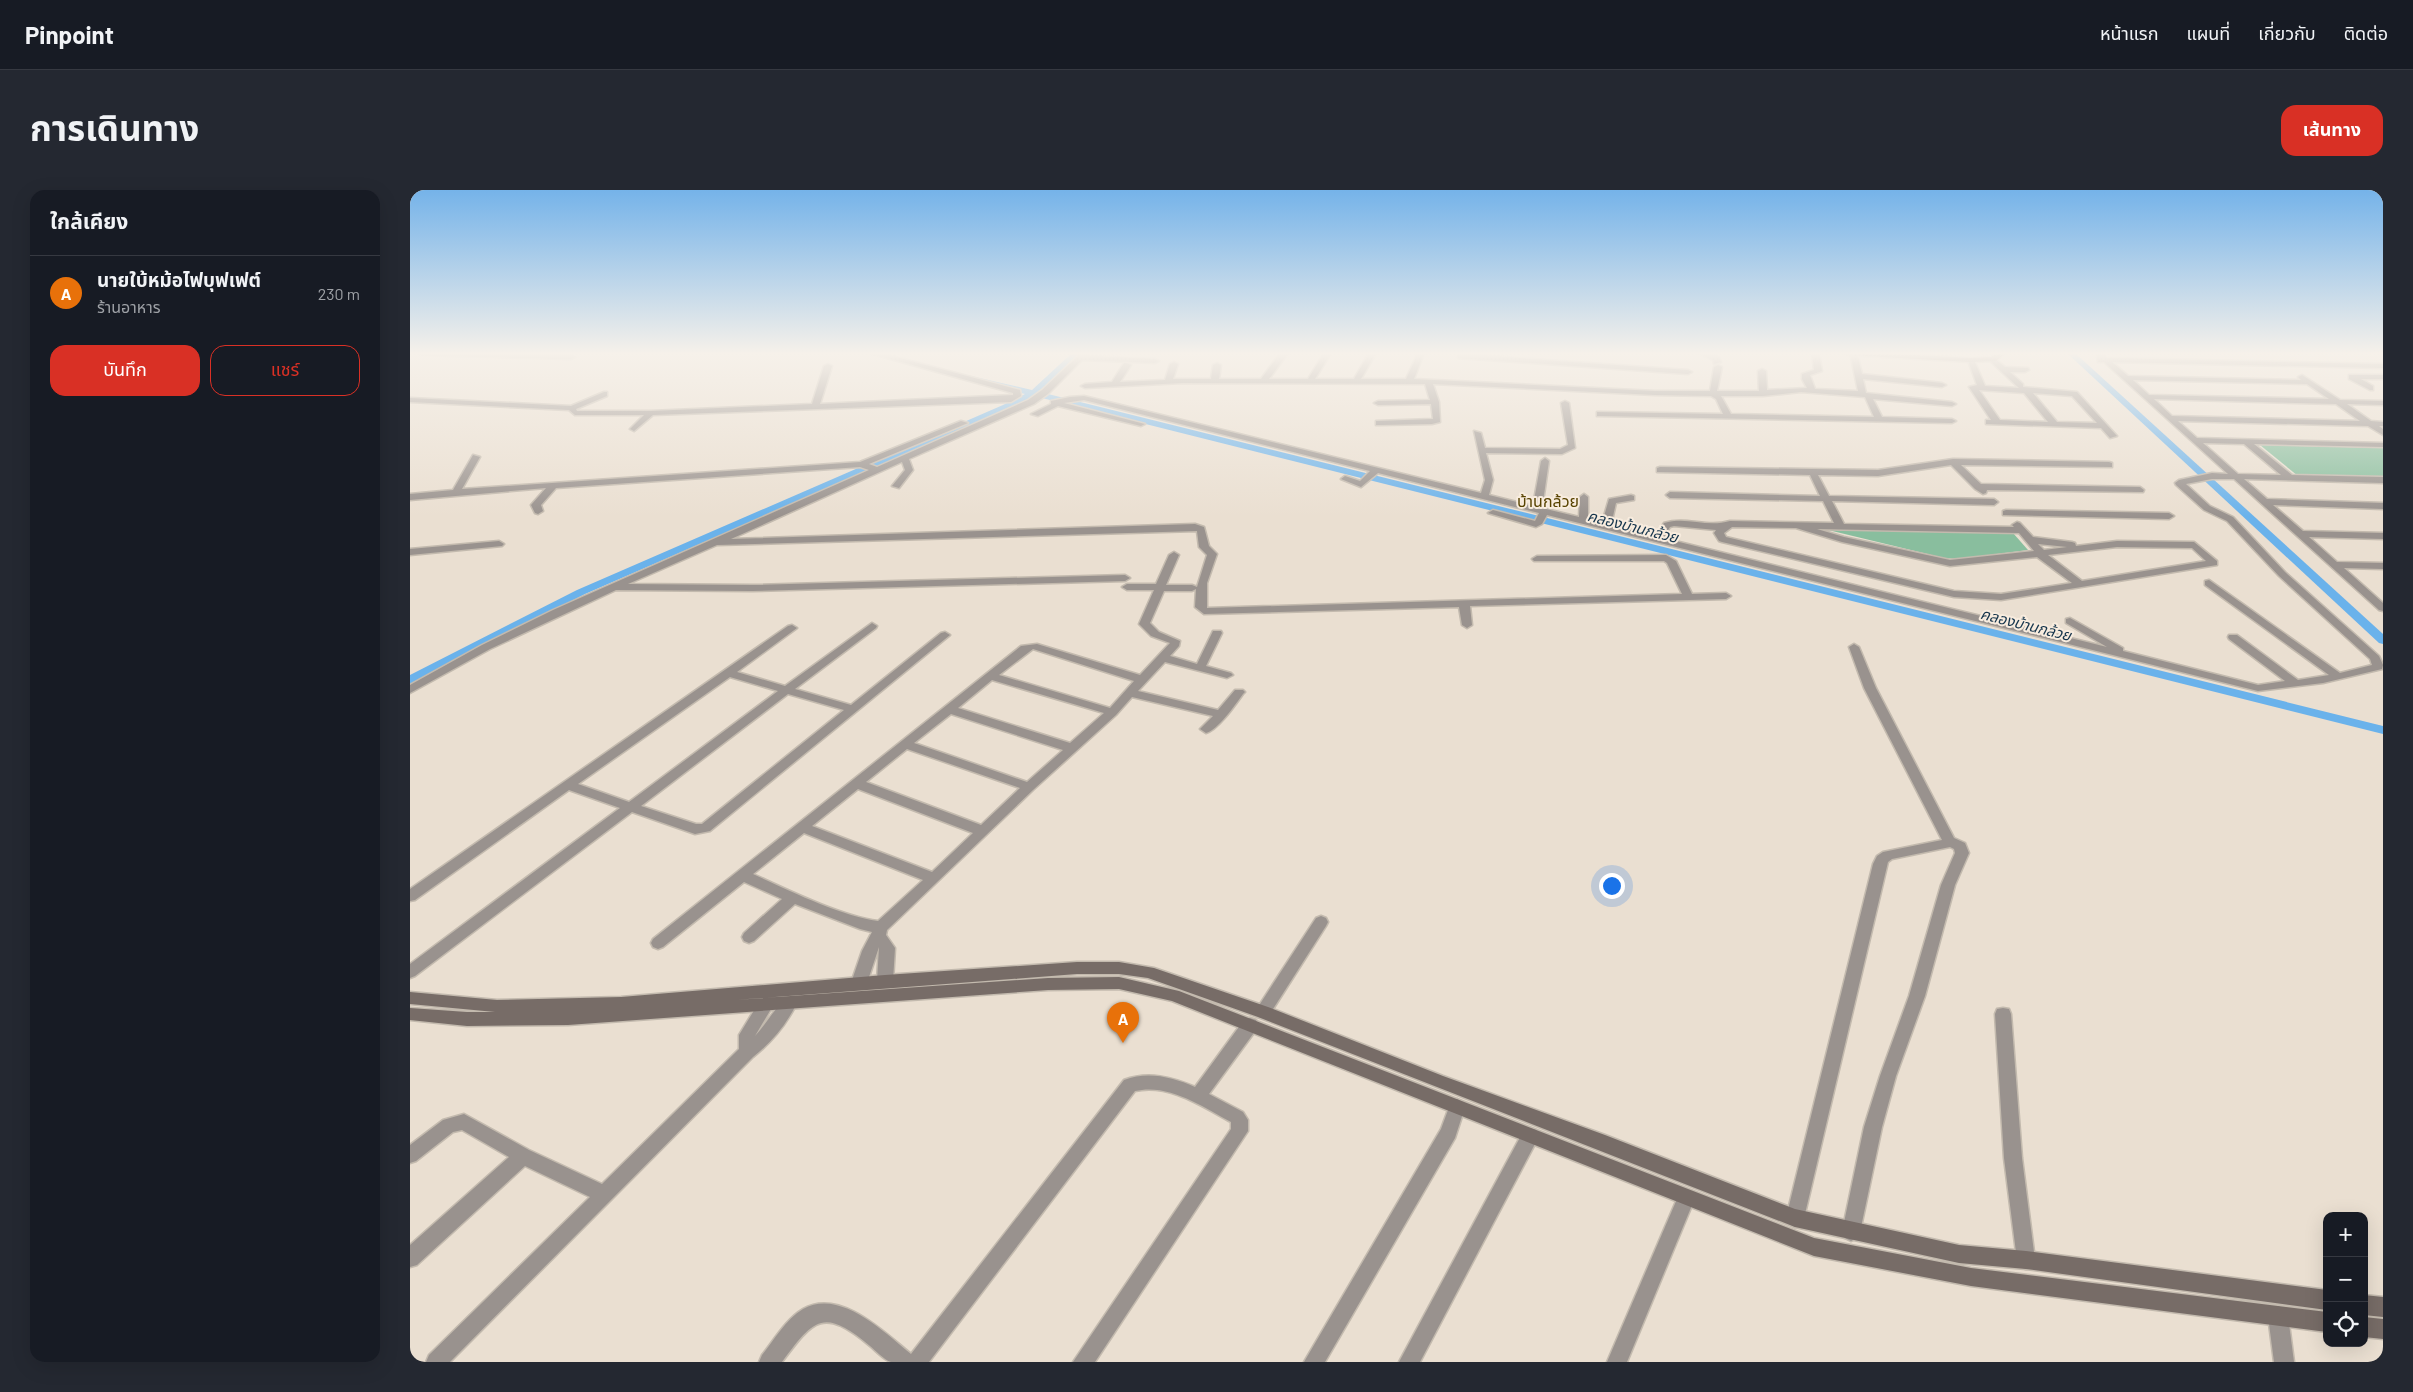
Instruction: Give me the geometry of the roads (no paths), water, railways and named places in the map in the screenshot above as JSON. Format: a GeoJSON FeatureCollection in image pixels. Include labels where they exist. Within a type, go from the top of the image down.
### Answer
{"type":"FeatureCollection","features":[{"type":"Feature","properties":{"kind":"street"},"geometry":{"type":"LineString","coordinates":[[566,408],[572,408],[575,413],[651,413],[760,408]]}},
{"type":"Feature","properties":{"kind":"street"},"geometry":{"type":"LineString","coordinates":[[410,690],[486,646],[997,408]]}},
{"type":"Feature","properties":{"kind":"street"},"geometry":{"type":"LineString","coordinates":[[410,497],[554,485],[869,467],[904,458],[1015,408]]}},
{"type":"Feature","properties":{"kind":"street"},"geometry":{"type":"LineString","coordinates":[[1035,414],[1047,408]]}},
{"type":"Feature","properties":{"kind":"street"},"geometry":{"type":"LineString","coordinates":[[1078,408],[1140,424]]}},
{"type":"Feature","properties":{"kind":"street"},"geometry":{"type":"LineString","coordinates":[[1121,408],[1343,466],[1484,498],[1540,515],[1606,527],[2258,688],[2339,677],[2378,668],[2375,658],[2282,574],[2230,520],[2208,508],[2175,480],[2190,480],[2212,476],[2383,480]]}},
{"type":"Feature","properties":{"kind":"street"},"geometry":{"type":"LineString","coordinates":[[1379,423],[1436,422],[1435,408]]}},
{"type":"Feature","properties":{"kind":"street"},"geometry":{"type":"LineString","coordinates":[[1482,450],[1547,453],[1566,450],[1572,446],[1566,408]]}},
{"type":"Feature","properties":{"kind":"street"},"geometry":{"type":"LineString","coordinates":[[1724,408],[1728,416]]}},
{"type":"Feature","properties":{"kind":"street"},"geometry":{"type":"LineString","coordinates":[[1872,408],[1879,420]]}},
{"type":"Feature","properties":{"kind":"street"},"geometry":{"type":"LineString","coordinates":[[1984,408],[1992,422],[2050,427],[2104,426]]}},
{"type":"Feature","properties":{"kind":"street"},"geometry":{"type":"LineString","coordinates":[[2036,408],[2050,427]]}},
{"type":"Feature","properties":{"kind":"street"},"geometry":{"type":"LineString","coordinates":[[2087,408],[2113,436]]}},
{"type":"Feature","properties":{"kind":"street"},"geometry":{"type":"LineString","coordinates":[[2160,408],[2335,565],[2378,599],[2383,608]]}},
{"type":"Feature","properties":{"kind":"street"},"geometry":{"type":"LineString","coordinates":[[2347,408],[2383,433]]}},
{"type":"Feature","properties":{"kind":"street"},"geometry":{"type":"LineString","coordinates":[[634,430],[651,413]]}},
{"type":"Feature","properties":{"kind":"street"},"geometry":{"type":"LineString","coordinates":[[1600,414],[1952,421]]}},
{"type":"Feature","properties":{"kind":"street"},"geometry":{"type":"LineString","coordinates":[[2171,418],[2383,424]]}},
{"type":"Feature","properties":{"kind":"street"},"geometry":{"type":"LineString","coordinates":[[1477,432],[1489,480],[1484,498]]}},
{"type":"Feature","properties":{"kind":"street"},"geometry":{"type":"LineString","coordinates":[[2195,440],[2383,445]]}},
{"type":"Feature","properties":{"kind":"street"},"geometry":{"type":"LineString","coordinates":[[2247,442],[2290,478]]}},
{"type":"Feature","properties":{"kind":"street"},"geometry":{"type":"LineString","coordinates":[[456,492],[476,457]]}},
{"type":"Feature","properties":{"kind":"street"},"geometry":{"type":"LineString","coordinates":[[896,486],[909,470],[904,458]]}},
{"type":"Feature","properties":{"kind":"street"},"geometry":{"type":"LineString","coordinates":[[1493,513],[1519,518],[1530,523],[1540,515],[1546,461]]}},
{"type":"Feature","properties":{"kind":"street"},"geometry":{"type":"LineString","coordinates":[[1952,462],[2006,513],[2041,554],[2080,584]]}},
{"type":"Feature","properties":{"kind":"street"},"geometry":{"type":"LineString","coordinates":[[1660,470],[1878,473],[1952,462],[2109,465]]}},
{"type":"Feature","properties":{"kind":"street"},"geometry":{"type":"LineString","coordinates":[[1345,479],[1358,484],[1367,480],[1375,472]]}},
{"type":"Feature","properties":{"kind":"street"},"geometry":{"type":"LineString","coordinates":[[1813,473],[1841,527]]}},
{"type":"Feature","properties":{"kind":"street"},"geometry":{"type":"LineString","coordinates":[[538,511],[536,505],[554,485]]}},
{"type":"Feature","properties":{"kind":"street"},"geometry":{"type":"LineString","coordinates":[[1978,487],[2140,490]]}},
{"type":"Feature","properties":{"kind":"street"},"geometry":{"type":"LineString","coordinates":[[1670,495],[1994,502]]}},
{"type":"Feature","properties":{"kind":"street"},"geometry":{"type":"LineString","coordinates":[[1583,522],[1584,497]]}},
{"type":"Feature","properties":{"kind":"street"},"geometry":{"type":"LineString","coordinates":[[1606,527],[1612,501],[1631,498]]}},
{"type":"Feature","properties":{"kind":"street"},"geometry":{"type":"LineString","coordinates":[[2265,502],[2383,506]]}},
{"type":"Feature","properties":{"kind":"street"},"geometry":{"type":"LineString","coordinates":[[2006,513],[2169,516]]}},
{"type":"Feature","properties":{"kind":"street"},"geometry":{"type":"LineString","coordinates":[[1657,540],[1670,524],[1722,528],[1730,524],[2021,530]]}},
{"type":"Feature","properties":{"kind":"street"},"geometry":{"type":"LineString","coordinates":[[1722,528],[1719,533],[1722,539],[1954,594],[2001,597],[2159,574],[2214,563],[2198,547],[2191,544],[2118,544],[1950,563],[1799,526]]}},
{"type":"Feature","properties":{"kind":"street"},"geometry":{"type":"LineString","coordinates":[[712,542],[1195,527],[1201,529],[1204,547],[1212,554],[1202,583],[1200,607],[1204,610],[1726,596]]}},
{"type":"Feature","properties":{"kind":"street"},"geometry":{"type":"LineString","coordinates":[[2300,534],[2383,536]]}},
{"type":"Feature","properties":{"kind":"street"},"geometry":{"type":"LineString","coordinates":[[2030,540],[2082,547]]}},
{"type":"Feature","properties":{"kind":"street"},"geometry":{"type":"LineString","coordinates":[[410,552],[499,544]]}},
{"type":"Feature","properties":{"kind":"street"},"geometry":{"type":"LineString","coordinates":[[859,983],[869,951],[879,932],[982,831],[1112,712],[1176,643],[1155,634],[1144,624],[1174,555]]}},
{"type":"Feature","properties":{"kind":"street"},"geometry":{"type":"LineString","coordinates":[[1536,559],[1666,558],[1671,561],[1688,598]]}},
{"type":"Feature","properties":{"kind":"street"},"geometry":{"type":"LineString","coordinates":[[2335,565],[2383,566]]}},
{"type":"Feature","properties":{"kind":"street"},"geometry":{"type":"LineString","coordinates":[[613,587],[752,588],[1126,583],[1160,588],[1192,588]]}},
{"type":"Feature","properties":{"kind":"street"},"geometry":{"type":"LineString","coordinates":[[2209,584],[2339,677]]}},
{"type":"Feature","properties":{"kind":"street"},"geometry":{"type":"LineString","coordinates":[[1464,604],[1467,625]]}},
{"type":"Feature","properties":{"kind":"street"},"geometry":{"type":"LineString","coordinates":[[2070,621],[2128,656]]}},
{"type":"Feature","properties":{"kind":"street"},"geometry":{"type":"LineString","coordinates":[[412,968],[872,626]]}},
{"type":"Feature","properties":{"kind":"street"},"geometry":{"type":"LineString","coordinates":[[410,896],[792,628]]}},
{"type":"Feature","properties":{"kind":"street"},"geometry":{"type":"LineString","coordinates":[[1200,668],[1217,633]]}},
{"type":"Feature","properties":{"kind":"street"},"geometry":{"type":"LineString","coordinates":[[568,785],[695,829],[705,828],[945,635]]}},
{"type":"Feature","properties":{"kind":"street"},"geometry":{"type":"LineString","coordinates":[[2233,637],[2295,683]]}},
{"type":"Feature","properties":{"kind":"street"},"geometry":{"type":"LineString","coordinates":[[658,943],[1024,648],[1033,646],[1143,680]]}},
{"type":"Feature","properties":{"kind":"street"},"geometry":{"type":"LineString","coordinates":[[1850,1232],[1872,1127],[1917,996],[1948,884],[1962,853],[1960,846],[1949,841],[1870,688],[1854,647]]}},
{"type":"Feature","properties":{"kind":"street"},"geometry":{"type":"LineString","coordinates":[[1163,658],[1227,675]]}},
{"type":"Feature","properties":{"kind":"street"},"geometry":{"type":"LineString","coordinates":[[728,673],[852,709]]}},
{"type":"Feature","properties":{"kind":"street"},"geometry":{"type":"LineString","coordinates":[[991,676],[1112,712]]}},
{"type":"Feature","properties":{"kind":"street"},"geometry":{"type":"LineString","coordinates":[[1206,729],[1222,714],[1239,692]]}},
{"type":"Feature","properties":{"kind":"street"},"geometry":{"type":"LineString","coordinates":[[1130,693],[1222,714]]}},
{"type":"Feature","properties":{"kind":"street"},"geometry":{"type":"LineString","coordinates":[[948,708],[1071,748]]}},
{"type":"Feature","properties":{"kind":"street"},"geometry":{"type":"LineString","coordinates":[[904,744],[1029,787]]}},
{"type":"Feature","properties":{"kind":"street"},"geometry":{"type":"LineString","coordinates":[[855,783],[982,831]]}},
{"type":"Feature","properties":{"kind":"street"},"geometry":{"type":"LineString","coordinates":[[802,827],[933,878]]}},
{"type":"Feature","properties":{"kind":"street"},"geometry":{"type":"LineString","coordinates":[[1795,1218],[1882,859],[1888,855],[1944,846],[1949,841]]}},
{"type":"Feature","properties":{"kind":"street"},"geometry":{"type":"LineString","coordinates":[[742,875],[879,932],[888,948],[885,981]]}},
{"type":"Feature","properties":{"kind":"street"},"geometry":{"type":"LineString","coordinates":[[749,937],[794,898]]}},
{"type":"Feature","properties":{"kind":"street"},"geometry":{"type":"LineString","coordinates":[[1263,1012],[1321,922]]}},
{"type":"Feature","properties":{"kind":"street"},"geometry":{"type":"LineString","coordinates":[[410,998],[497,1006],[621,1003],[859,983],[1076,968],[1118,968],[1149,972],[1263,1012],[1437,1081],[1605,1143],[1795,1218],[1850,1232],[1959,1254],[2026,1260],[2323,1300]]}},
{"type":"Feature","properties":{"kind":"street"},"geometry":{"type":"LineString","coordinates":[[410,1014],[467,1019],[568,1018],[1048,984],[1119,983],[1174,995],[1814,1247],[1971,1276],[2323,1322]]}},
{"type":"Feature","properties":{"kind":"street"},"geometry":{"type":"LineString","coordinates":[[436,1362],[747,1052],[775,1027],[789,1002]]}},
{"type":"Feature","properties":{"kind":"street"},"geometry":{"type":"LineString","coordinates":[[747,1052],[747,1035],[766,1004]]}},
{"type":"Feature","properties":{"kind":"street"},"geometry":{"type":"LineString","coordinates":[[2003,1014],[2012,1158],[2026,1260]]}},
{"type":"Feature","properties":{"kind":"street"},"geometry":{"type":"LineString","coordinates":[[1196,1097],[1250,1025]]}},
{"type":"Feature","properties":{"kind":"street"},"geometry":{"type":"LineString","coordinates":[[917,1362],[1130,1085],[1156,1081],[1196,1097],[1237,1117],[1240,1120],[1239,1131],[1083,1362]]}},
{"type":"Feature","properties":{"kind":"street"},"geometry":{"type":"LineString","coordinates":[[1314,1362],[1450,1132],[1457,1107]]}},
{"type":"Feature","properties":{"kind":"street"},"geometry":{"type":"LineString","coordinates":[[410,1155],[448,1125],[464,1122],[523,1156],[604,1195]]}},
{"type":"Feature","properties":{"kind":"street"},"geometry":{"type":"LineString","coordinates":[[1409,1362],[1530,1136]]}},
{"type":"Feature","properties":{"kind":"street"},"geometry":{"type":"LineString","coordinates":[[410,1258],[523,1156]]}},
{"type":"Feature","properties":{"kind":"street"},"geometry":{"type":"LineString","coordinates":[[1618,1362],[1686,1198]]}},
{"type":"Feature","properties":{"kind":"street"},"geometry":{"type":"LineString","coordinates":[[2271,1293],[2278,1316],[2284,1362]]}},
{"type":"Feature","properties":{"kind":"street"},"geometry":{"type":"LineString","coordinates":[[2368,1305],[2383,1307]]}},
{"type":"Feature","properties":{"kind":"street"},"geometry":{"type":"LineString","coordinates":[[769,1362],[800,1324],[812,1315],[825,1312],[846,1316],[905,1362]]}},
{"type":"Feature","properties":{"kind":"street"},"geometry":{"type":"LineString","coordinates":[[2368,1327],[2383,1329]]}},
{"type":"Feature","properties":{"kind":"waterway"},"geometry":{"type":"LineString","coordinates":[[410,680],[525,619],[581,592],[1004,408]]}},
{"type":"Feature","properties":{"kind":"waterway","name":"คลองบ้านกล้วย"},"geometry":{"type":"LineString","coordinates":[[1092,408],[2383,730]]}},
{"type":"Feature","properties":{"kind":"waterway"},"geometry":{"type":"LineString","coordinates":[[2130,408],[2383,640]]}},
{"type":"Feature","properties":{"kind":"place","name":"นายใบ้หม้อไฟบุฟเฟต์"},"geometry":{"type":"Point","coordinates":[1123,1043]}},
{"type":"Feature","properties":{"kind":"district","name":"บ้านกล้วย"},"geometry":{"type":"Point","coordinates":[1548,500]}}]}
